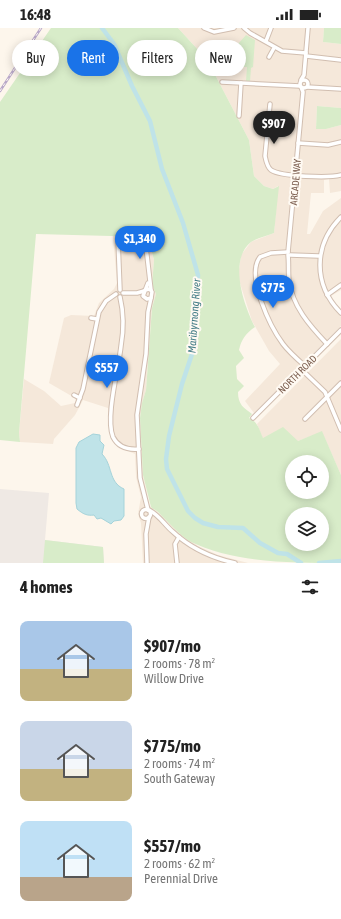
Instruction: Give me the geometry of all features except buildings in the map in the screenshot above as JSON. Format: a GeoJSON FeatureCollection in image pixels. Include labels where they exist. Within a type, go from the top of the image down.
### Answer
{"type":"FeatureCollection","features":[{"type":"Feature","properties":{"kind":"street"},"geometry":{"type":"LineString","coordinates":[[204,28],[214,32],[234,28]]}},
{"type":"Feature","properties":{"kind":"street"},"geometry":{"type":"LineString","coordinates":[[244,28],[254,36],[266,41],[274,48],[282,51],[341,60]]}},
{"type":"Feature","properties":{"kind":"street"},"geometry":{"type":"LineString","coordinates":[[266,41],[271,28]]}},
{"type":"Feature","properties":{"kind":"street"},"geometry":{"type":"LineString","coordinates":[[304,84],[308,28]]}},
{"type":"Feature","properties":{"kind":"street"},"geometry":{"type":"LineString","coordinates":[[269,57],[274,48]]}},
{"type":"Feature","properties":{"kind":"street"},"geometry":{"type":"LineString","coordinates":[[222,82],[295,86],[304,84],[341,89]]}},
{"type":"Feature","properties":{"kind":"street"},"geometry":{"type":"LineString","coordinates":[[239,116],[241,83]]}},
{"type":"Feature","properties":{"kind":"street","name":"ARCADE WAY"},"geometry":{"type":"LineString","coordinates":[[304,84],[288,260],[289,282],[292,295],[308,322],[327,344]]}},
{"type":"Feature","properties":{"kind":"street"},"geometry":{"type":"LineString","coordinates":[[270,104],[265,156],[267,164],[271,170],[296,175],[321,177],[341,175]]}},
{"type":"Feature","properties":{"kind":"street"},"geometry":{"type":"LineString","coordinates":[[298,143],[323,145],[341,142]]}},
{"type":"Feature","properties":{"kind":"street"},"geometry":{"type":"LineString","coordinates":[[341,217],[327,235],[319,256],[321,280],[327,295],[341,313]]}},
{"type":"Feature","properties":{"kind":"street"},"geometry":{"type":"LineString","coordinates":[[118,240],[120,290],[123,293],[151,298]]}},
{"type":"Feature","properties":{"kind":"street"},"geometry":{"type":"LineString","coordinates":[[146,527],[151,514],[146,503],[140,478],[137,415],[146,354],[148,312],[153,293],[149,280],[146,247],[148,242]]}},
{"type":"Feature","properties":{"kind":"street"},"geometry":{"type":"LineString","coordinates":[[319,256],[282,253],[266,254],[258,259],[256,266],[259,291],[267,317],[276,333],[290,353],[328,396],[341,430]]}},
{"type":"Feature","properties":{"kind":"street"},"geometry":{"type":"LineString","coordinates":[[148,312],[145,291],[149,280]]}},
{"type":"Feature","properties":{"kind":"street"},"geometry":{"type":"LineString","coordinates":[[327,295],[341,285]]}},
{"type":"Feature","properties":{"kind":"street"},"geometry":{"type":"LineString","coordinates":[[77,405],[80,398],[97,319],[102,306],[120,290]]}},
{"type":"Feature","properties":{"kind":"street"},"geometry":{"type":"LineString","coordinates":[[133,294],[151,290]]}},
{"type":"Feature","properties":{"kind":"street"},"geometry":{"type":"LineString","coordinates":[[123,293],[120,297],[123,322],[112,405],[112,430],[114,438],[120,445],[129,449],[139,449]]}},
{"type":"Feature","properties":{"kind":"street"},"geometry":{"type":"LineString","coordinates":[[116,294],[120,297]]}},
{"type":"Feature","properties":{"kind":"street"},"geometry":{"type":"LineString","coordinates":[[91,318],[97,319]]}},
{"type":"Feature","properties":{"kind":"street","name":"NORTH ROAD"},"geometry":{"type":"LineString","coordinates":[[252,418],[341,330]]}},
{"type":"Feature","properties":{"kind":"street"},"geometry":{"type":"LineString","coordinates":[[305,419],[341,384]]}},
{"type":"Feature","properties":{"kind":"street"},"geometry":{"type":"LineString","coordinates":[[74,395],[80,398]]}},
{"type":"Feature","properties":{"kind":"street"},"geometry":{"type":"LineString","coordinates":[[146,503],[142,512],[146,527],[147,563]]}},
{"type":"Feature","properties":{"kind":"street"},"geometry":{"type":"LineString","coordinates":[[142,512],[149,510]]}},
{"type":"Feature","properties":{"kind":"street"},"geometry":{"type":"LineString","coordinates":[[149,510],[160,518],[179,537],[208,555],[235,563]]}},
{"type":"Feature","properties":{"kind":"street"},"geometry":{"type":"LineString","coordinates":[[143,517],[155,516],[160,518]]}},
{"type":"Feature","properties":{"kind":"street"},"geometry":{"type":"LineString","coordinates":[[177,563],[175,544],[179,537]]}},
{"type":"Feature","properties":{"kind":"shaded area"},"geometry":{"type":"Polygon","coordinates":[[[178,28],[324,28],[323,42],[341,44],[341,108],[317,106],[316,129],[326,129],[341,125],[341,191],[330,193],[329,179],[324,180],[324,193],[311,193],[307,234],[310,234],[323,211],[341,198],[341,290],[326,299],[341,317],[341,326],[254,413],[245,401],[280,364],[269,351],[252,321],[238,277],[241,255],[251,242],[274,233],[278,186],[273,189],[264,186],[254,176],[249,140],[216,76],[246,76],[246,40],[195,40],[195,47],[178,28]]]}},
{"type":"Feature","properties":{"kind":"shaded area"},"geometry":{"type":"Polygon","coordinates":[[[113,236],[148,237],[154,260],[152,285],[156,294],[152,308],[146,390],[140,418],[143,475],[150,506],[181,534],[198,546],[218,555],[248,563],[143,563],[141,523],[138,514],[141,497],[136,477],[135,454],[121,448],[112,440],[109,429],[108,408],[83,400],[75,415],[54,439],[53,444],[20,442],[19,433],[24,379],[44,391],[61,406],[75,403],[76,401],[75,398],[49,383],[64,318],[71,315],[94,316],[99,303],[114,289],[117,283],[113,236]]]}},
{"type":"Feature","properties":{"kind":"shaded area"},"geometry":{"type":"Polygon","coordinates":[[[341,339],[341,475],[322,432],[298,441],[263,439],[257,424],[341,339]]]}},
{"type":"Feature","properties":{"kind":"shaded area"},"geometry":{"type":"Polygon","coordinates":[[[0,489],[49,493],[45,540],[103,547],[104,563],[0,563],[0,489]]]}},
{"type":"Feature","properties":{"kind":"green space"},"geometry":{"type":"Polygon","coordinates":[[[51,28],[178,28],[195,47],[195,76],[216,76],[249,140],[254,176],[264,186],[273,189],[279,186],[274,233],[251,242],[244,250],[240,260],[240,283],[246,307],[255,327],[244,337],[239,350],[244,358],[236,366],[237,379],[244,386],[238,392],[238,396],[242,406],[252,414],[249,418],[256,424],[263,438],[283,427],[298,441],[322,431],[341,475],[341,563],[282,562],[243,558],[225,554],[189,541],[151,507],[143,475],[140,418],[146,390],[152,308],[156,294],[152,285],[154,260],[148,237],[36,234],[19,433],[20,442],[0,440],[0,102],[18,76],[59,76],[59,40],[43,40],[51,28]]]}},
{"type":"Feature","properties":{"kind":"green space"},"geometry":{"type":"Polygon","coordinates":[[[324,28],[341,28],[341,44],[323,42],[324,28]]]}},
{"type":"Feature","properties":{"kind":"green space"},"geometry":{"type":"Polygon","coordinates":[[[246,35],[255,40],[253,67],[251,68],[250,82],[246,81],[246,40],[242,40],[246,35]]]}},
{"type":"Feature","properties":{"kind":"green space"},"geometry":{"type":"Polygon","coordinates":[[[317,106],[341,108],[341,125],[326,129],[316,129],[317,106]]]}},
{"type":"Feature","properties":{"kind":"green space"},"geometry":{"type":"Polygon","coordinates":[[[45,540],[103,547],[104,563],[43,563],[45,540]]]}},
{"type":"Feature","properties":{"kind":"water"},"geometry":{"type":"Polygon","coordinates":[[[93,434],[100,435],[100,441],[104,445],[102,454],[108,463],[115,482],[124,489],[124,516],[121,520],[114,521],[111,524],[101,518],[97,519],[94,515],[85,514],[77,509],[76,448],[79,442],[93,434]]]}},
{"type":"Feature","properties":{"kind":"waterway","name":"Maribyrnong River"},"geometry":{"type":"LineString","coordinates":[[102,28],[114,44],[132,86],[150,121],[162,169],[183,223],[198,275],[192,354],[182,384],[169,436],[166,459],[167,469],[188,511],[195,518],[203,523],[218,527],[243,528],[260,543],[278,553],[287,554],[301,563]]}},
{"type":"Feature","properties":{"kind":"waterway","name":"Maribyrnong River"},"geometry":{"type":"LineString","coordinates":[[319,563],[341,561]]}},
{"type":"Feature","properties":{"kind":"railway"},"geometry":{"type":"LineString","coordinates":[[0,91],[41,28]]}}]}
